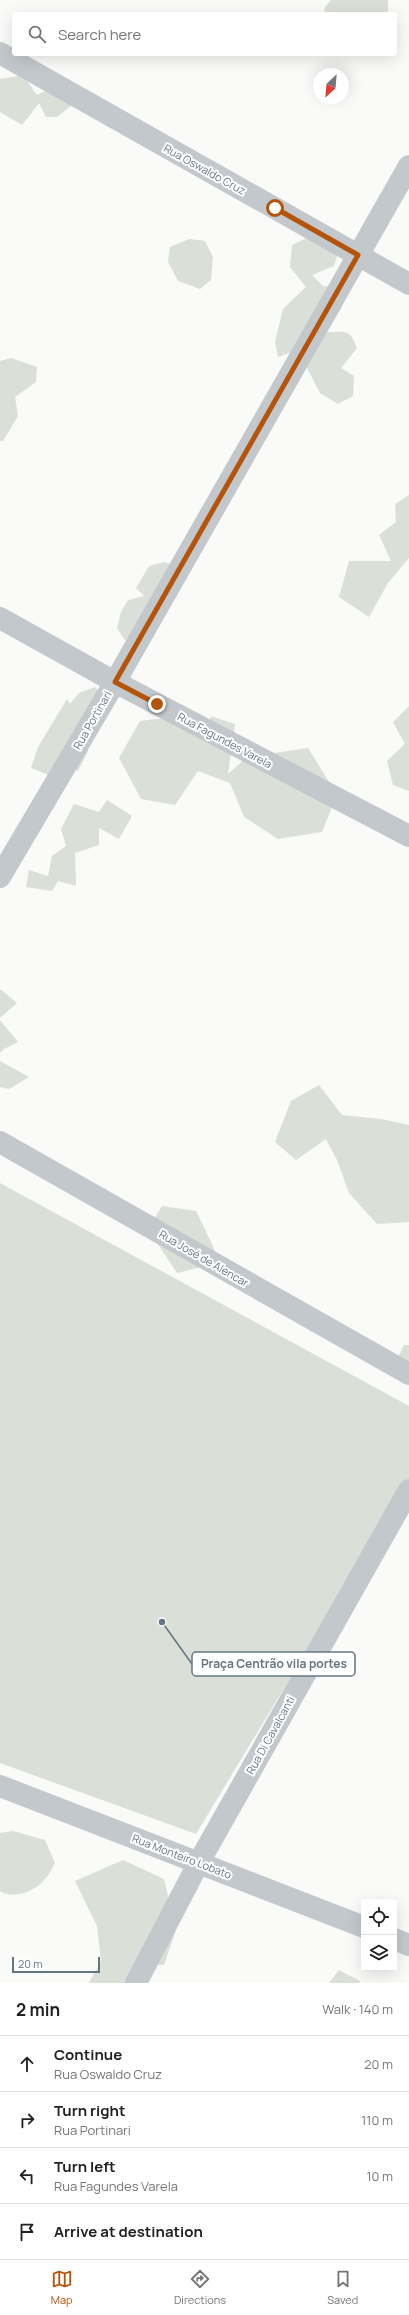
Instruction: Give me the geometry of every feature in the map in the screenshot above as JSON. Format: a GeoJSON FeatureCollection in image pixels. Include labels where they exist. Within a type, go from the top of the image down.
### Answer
{"type":"FeatureCollection","features":[{"type":"Feature","properties":{"kind":"street","name":"Rua Oswaldo Cruz"},"geometry":{"type":"LineString","coordinates":[[0,53],[409,284]]}},
{"type":"Feature","properties":{"kind":"street","name":"Rua Portinari"},"geometry":{"type":"LineString","coordinates":[[0,877],[115,682],[409,166]]}},
{"type":"Feature","properties":{"kind":"street","name":"Rua Fagundes Varela"},"geometry":{"type":"LineString","coordinates":[[0,618],[115,682],[409,836]]}},
{"type":"Feature","properties":{"kind":"street","name":"Rua José de Alencar"},"geometry":{"type":"LineString","coordinates":[[0,1142],[409,1374]]}},
{"type":"Feature","properties":{"kind":"street","name":"Rua Di Cavalcanti"},"geometry":{"type":"LineString","coordinates":[[136,1983],[199,1862],[409,1490]]}},
{"type":"Feature","properties":{"kind":"street","name":"Rua Monteiro Lobato"},"geometry":{"type":"LineString","coordinates":[[0,1786],[199,1862],[361,1927]]}},
{"type":"Feature","properties":{"kind":"street"},"geometry":{"type":"LineString","coordinates":[[397,1940],[409,1945]]}},
{"type":"Feature","properties":{"kind":"shaded area"},"geometry":{"type":"Polygon","coordinates":[[[331,0],[388,0],[388,12],[324,12],[325,7],[331,0]]]}},
{"type":"Feature","properties":{"kind":"shaded area"},"geometry":{"type":"Polygon","coordinates":[[[23,75],[37,95],[56,86],[71,106],[57,117],[46,117],[39,103],[22,125],[0,112],[0,79],[23,75]]]}},
{"type":"Feature","properties":{"kind":"shaded area"},"geometry":{"type":"Polygon","coordinates":[[[317,233],[338,253],[334,266],[312,275],[323,286],[340,287],[342,307],[327,332],[346,332],[352,337],[357,348],[341,368],[354,376],[353,396],[338,404],[320,393],[307,368],[312,350],[297,350],[278,357],[275,342],[283,309],[306,287],[290,267],[292,245],[317,233]]]}},
{"type":"Feature","properties":{"kind":"shaded area"},"geometry":{"type":"Polygon","coordinates":[[[189,239],[205,241],[213,257],[211,280],[200,289],[178,281],[168,262],[170,247],[189,239]]]}},
{"type":"Feature","properties":{"kind":"shaded area"},"geometry":{"type":"Polygon","coordinates":[[[11,358],[37,367],[36,382],[15,397],[18,416],[3,441],[0,441],[0,361],[11,358]]]}},
{"type":"Feature","properties":{"kind":"shaded area"},"geometry":{"type":"Polygon","coordinates":[[[409,495],[409,558],[388,583],[369,617],[339,597],[349,561],[391,561],[379,535],[396,522],[395,504],[409,495]]]}},
{"type":"Feature","properties":{"kind":"shaded area"},"geometry":{"type":"Polygon","coordinates":[[[164,562],[174,565],[126,642],[117,628],[121,612],[128,600],[144,596],[136,588],[149,566],[164,562]]]}},
{"type":"Feature","properties":{"kind":"shaded area"},"geometry":{"type":"Polygon","coordinates":[[[95,687],[110,705],[79,735],[88,751],[78,771],[67,767],[49,775],[31,768],[38,747],[67,699],[70,704],[79,693],[95,687]]]}},
{"type":"Feature","properties":{"kind":"shaded area"},"geometry":{"type":"Polygon","coordinates":[[[409,706],[409,791],[393,785],[387,761],[405,744],[393,722],[409,706]]]}},
{"type":"Feature","properties":{"kind":"shaded area"},"geometry":{"type":"Polygon","coordinates":[[[211,716],[235,724],[228,774],[247,757],[308,748],[337,795],[322,832],[278,839],[244,817],[230,783],[198,771],[175,805],[141,799],[119,758],[140,721],[172,717],[205,740],[211,716]]]}},
{"type":"Feature","properties":{"kind":"shaded area"},"geometry":{"type":"Polygon","coordinates":[[[107,800],[132,816],[119,839],[99,828],[99,845],[75,853],[76,886],[58,881],[52,891],[26,887],[29,870],[48,876],[52,856],[66,846],[61,829],[74,804],[99,812],[107,800]]]}},
{"type":"Feature","properties":{"kind":"shaded area"},"geometry":{"type":"Polygon","coordinates":[[[0,989],[17,1003],[0,1018],[0,989]]]}},
{"type":"Feature","properties":{"kind":"shaded area"},"geometry":{"type":"Polygon","coordinates":[[[0,1020],[18,1042],[4,1049],[0,1053],[0,1020]]]}},
{"type":"Feature","properties":{"kind":"shaded area"},"geometry":{"type":"Polygon","coordinates":[[[0,1061],[29,1077],[9,1089],[0,1087],[0,1061]]]}},
{"type":"Feature","properties":{"kind":"shaded area"},"geometry":{"type":"Polygon","coordinates":[[[319,1085],[342,1115],[381,1119],[409,1125],[409,1222],[377,1224],[349,1193],[337,1160],[326,1139],[296,1160],[275,1142],[291,1101],[319,1085]]]}},
{"type":"Feature","properties":{"kind":"shaded area"},"geometry":{"type":"Polygon","coordinates":[[[0,1183],[409,1406],[409,1481],[196,1834],[0,1763],[0,1183]]]}},
{"type":"Feature","properties":{"kind":"shaded area"},"geometry":{"type":"Polygon","coordinates":[[[162,1206],[196,1211],[213,1246],[218,1263],[177,1273],[148,1229],[162,1206]]]}},
{"type":"Feature","properties":{"kind":"shaded area"},"geometry":{"type":"Polygon","coordinates":[[[404,1345],[409,1345],[409,1376],[396,1362],[404,1345]]]}},
{"type":"Feature","properties":{"kind":"shaded area"},"geometry":{"type":"Polygon","coordinates":[[[13,1831],[45,1840],[55,1863],[46,1877],[36,1887],[24,1893],[11,1895],[0,1891],[0,1833],[13,1831]]]}},
{"type":"Feature","properties":{"kind":"shaded area"},"geometry":{"type":"Polygon","coordinates":[[[123,1860],[164,1879],[176,1930],[164,1965],[140,1965],[138,1983],[89,1983],[101,1961],[97,1926],[75,1881],[123,1860]]]}},
{"type":"Feature","properties":{"kind":"shaded area"},"geometry":{"type":"Polygon","coordinates":[[[339,1970],[360,1981],[359,1983],[329,1983],[339,1970]]]}},
{"type":"Feature","properties":{"kind":"place","name":"Praça Centrão vila portes"},"geometry":{"type":"Point","coordinates":[162,1622]}},
{"type":"Feature","properties":{"kind":"route"},"geometry":{"type":"LineString","coordinates":[[157,704],[115,682],[336,291],[358,255],[275,208]]}}]}
